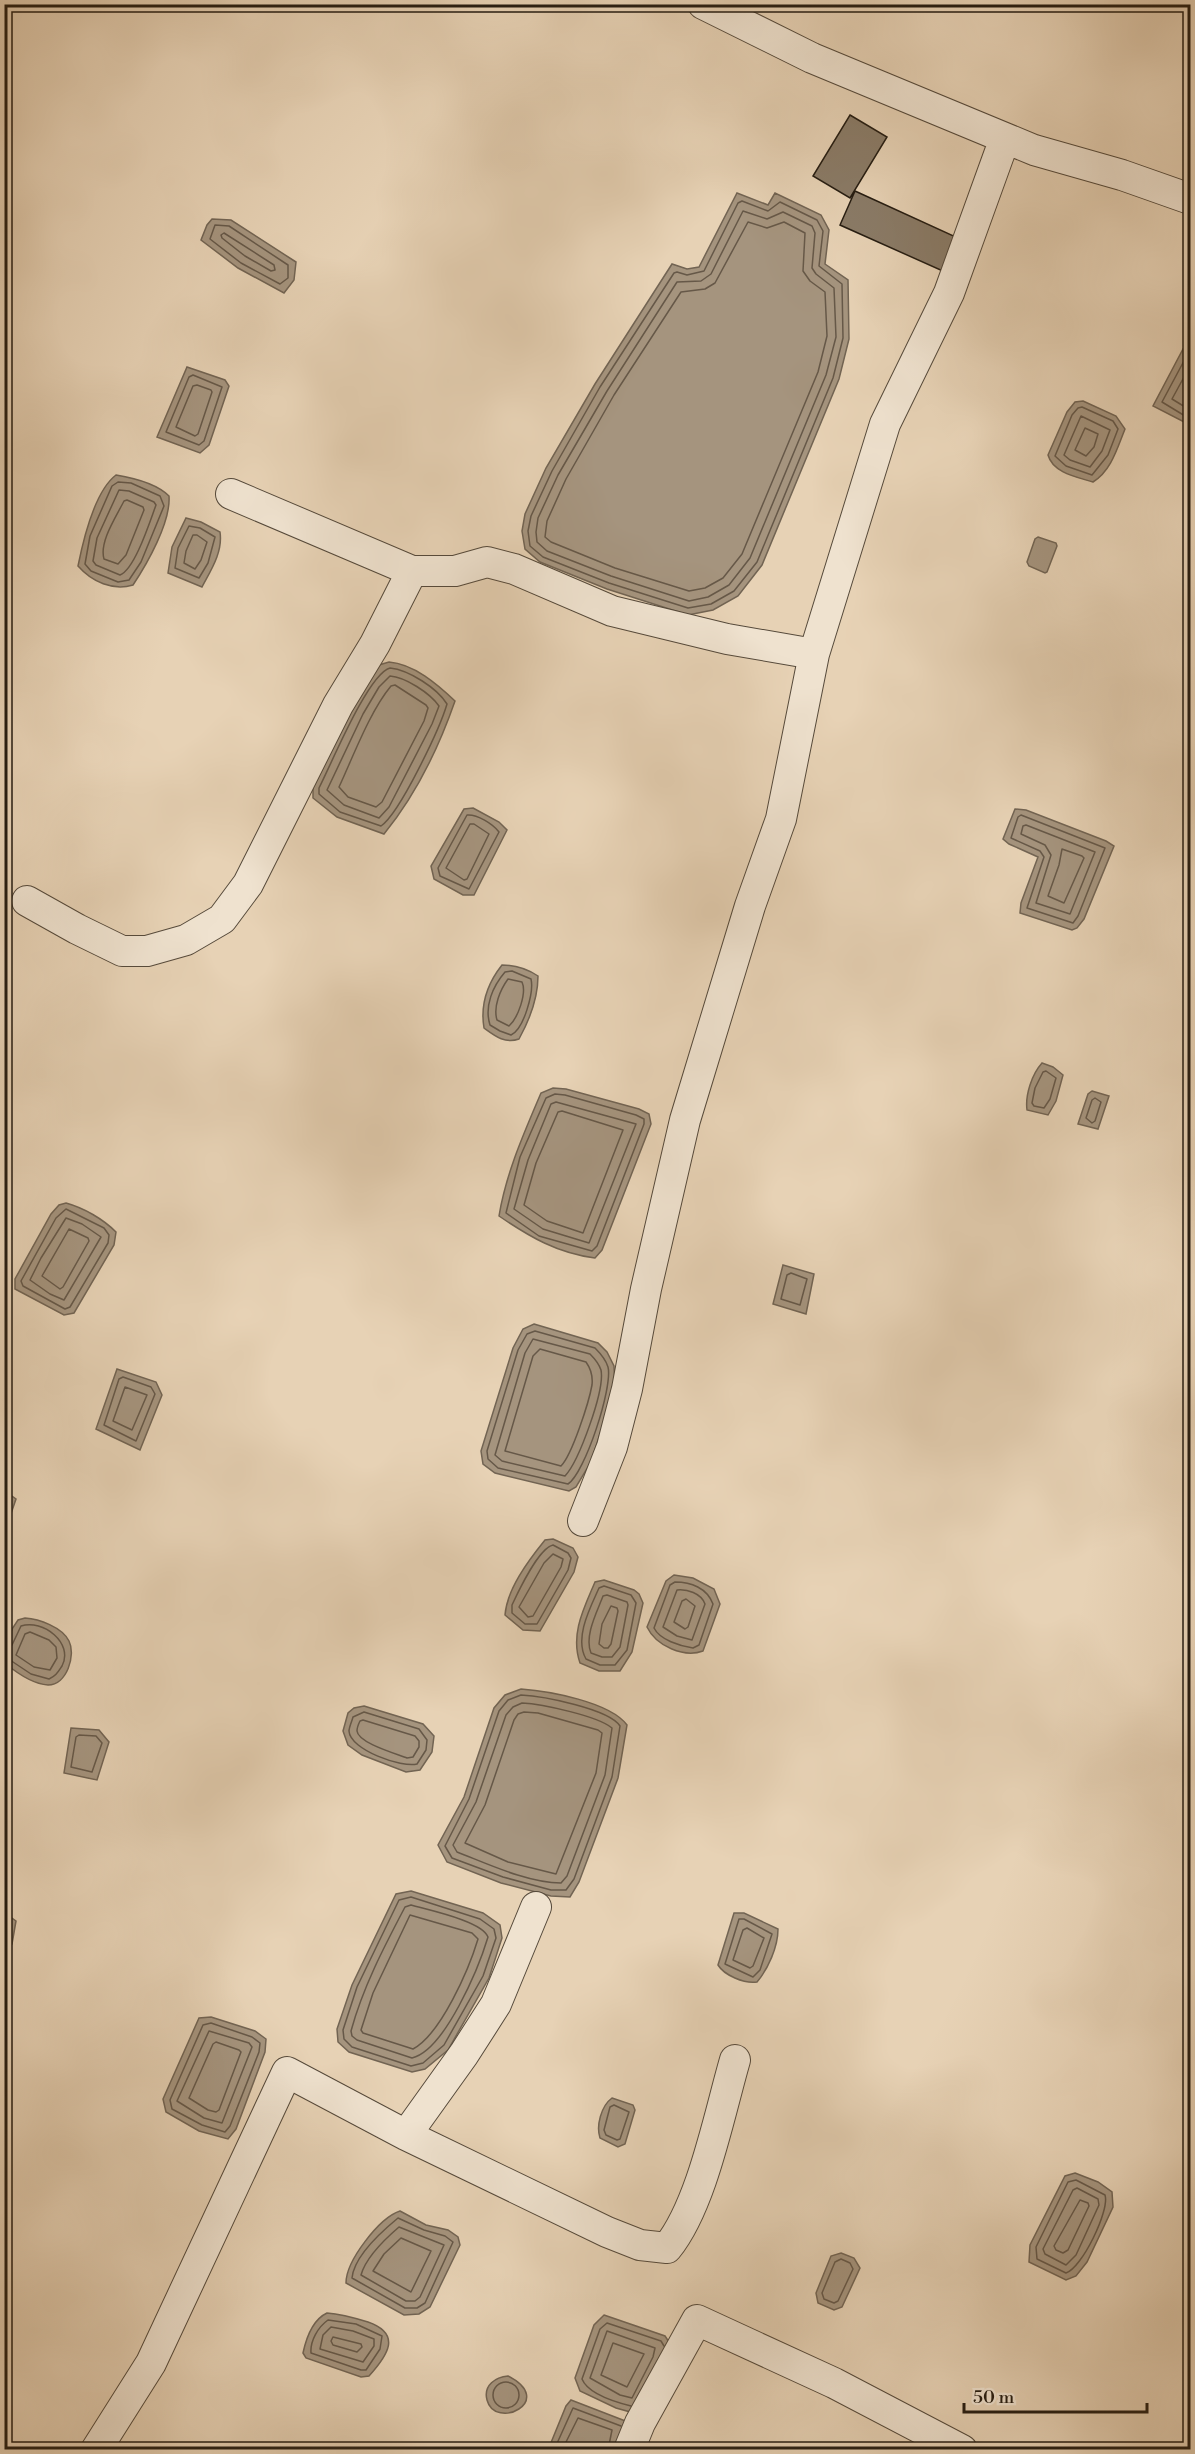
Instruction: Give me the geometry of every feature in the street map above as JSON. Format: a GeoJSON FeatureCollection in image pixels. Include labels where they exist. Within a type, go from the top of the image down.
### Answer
{"type":"FeatureCollection","features":[{"type":"Feature","properties":{"kind":"street"},"geometry":{"type":"LineString","coordinates":[[703,4],[812,58],[1034,150],[1122,175],[1191,199]]}},
{"type":"Feature","properties":{"kind":"street"},"geometry":{"type":"LineString","coordinates":[[583,1521],[615,1435],[685,1120],[750,906],[781,819],[814,654],[885,424],[949,293],[1005,138]]}},
{"type":"Feature","properties":{"kind":"street"},"geometry":{"type":"LineString","coordinates":[[231,494],[412,571],[455,571],[487,562],[514,569],[612,611],[727,639],[814,654]]}},
{"type":"Feature","properties":{"kind":"street"},"geometry":{"type":"LineString","coordinates":[[27,901],[122,951],[147,951],[186,940],[222,919],[248,884],[338,705],[375,644],[412,571]]}},
{"type":"Feature","properties":{"kind":"street"},"geometry":{"type":"LineString","coordinates":[[406,2135],[464,2054],[496,2004],[536,1907]]}},
{"type":"Feature","properties":{"kind":"street"},"geometry":{"type":"LineString","coordinates":[[96,2450],[152,2363],[287,2072],[406,2135],[607,2232],[640,2245],[667,2248],[678,2235],[690,2211],[735,2060]]}},
{"type":"Feature","properties":{"kind":"street"},"geometry":{"type":"LineString","coordinates":[[629,2450],[640,2423],[697,2320],[834,2383],[962,2450]]}},
{"type":"Feature","properties":{"kind":"water"},"geometry":{"type":"Polygon","coordinates":[[[737,193],[768,205],[775,193],[821,215],[829,230],[825,264],[848,280],[849,339],[839,379],[762,565],[738,596],[713,610],[688,615],[607,589],[540,562],[525,549],[522,531],[525,514],[546,468],[595,384],[672,264],[687,269],[699,267],[737,193]]]}},
{"type":"Feature","properties":{"kind":"water"},"geometry":{"type":"Polygon","coordinates":[[[212,219],[231,220],[296,262],[294,280],[284,293],[238,268],[201,240],[212,219]]]}},
{"type":"Feature","properties":{"kind":"water"},"geometry":{"type":"Polygon","coordinates":[[[1183,349],[1190,353],[1190,425],[1153,406],[1183,349]]]}},
{"type":"Feature","properties":{"kind":"water"},"geometry":{"type":"Polygon","coordinates":[[[187,367],[225,380],[229,386],[209,445],[200,453],[157,437],[187,367]]]}},
{"type":"Feature","properties":{"kind":"water"},"geometry":{"type":"Polygon","coordinates":[[[1083,401],[1116,416],[1125,429],[1109,466],[1093,482],[1060,470],[1048,455],[1067,412],[1075,402],[1083,401]]]}},
{"type":"Feature","properties":{"kind":"water"},"geometry":{"type":"Polygon","coordinates":[[[116,475],[151,484],[169,496],[166,518],[157,542],[133,585],[125,587],[110,586],[96,581],[78,566],[96,504],[102,492],[116,475]]]}},
{"type":"Feature","properties":{"kind":"water"},"geometry":{"type":"Polygon","coordinates":[[[186,518],[201,522],[220,532],[218,554],[202,587],[168,573],[172,547],[186,518]]]}},
{"type":"Feature","properties":{"kind":"water"},"geometry":{"type":"Polygon","coordinates":[[[1038,537],[1056,543],[1057,546],[1045,573],[1029,566],[1027,562],[1035,539],[1038,537]]]}},
{"type":"Feature","properties":{"kind":"water"},"geometry":{"type":"Polygon","coordinates":[[[389,662],[416,671],[455,701],[442,736],[425,770],[406,804],[384,834],[337,817],[313,798],[313,787],[351,708],[379,665],[389,662]]]}},
{"type":"Feature","properties":{"kind":"water"},"geometry":{"type":"Polygon","coordinates":[[[473,808],[499,822],[507,830],[474,895],[463,895],[434,879],[431,866],[464,809],[473,808]]]}},
{"type":"Feature","properties":{"kind":"water"},"geometry":{"type":"Polygon","coordinates":[[[1015,809],[1026,810],[1114,846],[1084,919],[1077,928],[1072,930],[1020,913],[1021,903],[1038,857],[1003,839],[1015,809]]]}},
{"type":"Feature","properties":{"kind":"water"},"geometry":{"type":"Polygon","coordinates":[[[502,965],[521,968],[538,976],[537,993],[530,1016],[519,1039],[509,1041],[484,1028],[483,1019],[486,995],[492,979],[502,965]]]}},
{"type":"Feature","properties":{"kind":"water"},"geometry":{"type":"Polygon","coordinates":[[[1042,1063],[1053,1067],[1063,1075],[1056,1101],[1048,1115],[1027,1110],[1030,1085],[1042,1063]]]}},
{"type":"Feature","properties":{"kind":"water"},"geometry":{"type":"Polygon","coordinates":[[[553,1088],[566,1089],[639,1109],[649,1114],[651,1124],[602,1250],[595,1258],[581,1256],[544,1243],[499,1216],[511,1169],[528,1123],[541,1093],[553,1088]]]}},
{"type":"Feature","properties":{"kind":"water"},"geometry":{"type":"Polygon","coordinates":[[[1092,1091],[1109,1096],[1098,1129],[1078,1124],[1088,1094],[1092,1091]]]}},
{"type":"Feature","properties":{"kind":"water"},"geometry":{"type":"Polygon","coordinates":[[[66,1203],[93,1214],[116,1232],[114,1245],[74,1313],[64,1315],[15,1289],[15,1279],[51,1214],[59,1205],[66,1203]]]}},
{"type":"Feature","properties":{"kind":"water"},"geometry":{"type":"Polygon","coordinates":[[[783,1265],[814,1274],[806,1314],[773,1304],[783,1265]]]}},
{"type":"Feature","properties":{"kind":"water"},"geometry":{"type":"Polygon","coordinates":[[[534,1324],[598,1343],[607,1352],[614,1366],[615,1387],[591,1462],[576,1487],[569,1491],[495,1473],[483,1464],[481,1451],[513,1348],[523,1329],[534,1324]]]}},
{"type":"Feature","properties":{"kind":"water"},"geometry":{"type":"Polygon","coordinates":[[[117,1369],[156,1382],[162,1395],[140,1450],[96,1429],[117,1369]]]}},
{"type":"Feature","properties":{"kind":"water"},"geometry":{"type":"Polygon","coordinates":[[[5,1491],[16,1499],[5,1531],[5,1491]]]}},
{"type":"Feature","properties":{"kind":"water"},"geometry":{"type":"Polygon","coordinates":[[[553,1539],[573,1548],[578,1557],[574,1572],[540,1631],[523,1630],[505,1615],[510,1595],[519,1576],[538,1548],[545,1540],[553,1539]]]}},
{"type":"Feature","properties":{"kind":"water"},"geometry":{"type":"Polygon","coordinates":[[[674,1575],[693,1578],[714,1589],[720,1604],[703,1651],[688,1653],[671,1649],[657,1640],[647,1627],[666,1581],[674,1575]]]}},
{"type":"Feature","properties":{"kind":"water"},"geometry":{"type":"Polygon","coordinates":[[[604,1580],[634,1590],[639,1594],[643,1603],[632,1652],[620,1671],[599,1671],[580,1663],[577,1652],[577,1631],[583,1611],[595,1582],[604,1580]]]}},
{"type":"Feature","properties":{"kind":"water"},"geometry":{"type":"Polygon","coordinates":[[[25,1618],[50,1625],[66,1636],[69,1641],[71,1654],[68,1668],[65,1675],[55,1684],[42,1684],[31,1680],[6,1664],[6,1646],[9,1635],[18,1620],[25,1618]]]}},
{"type":"Feature","properties":{"kind":"water"},"geometry":{"type":"Polygon","coordinates":[[[521,1689],[562,1695],[593,1704],[619,1717],[627,1725],[618,1778],[579,1882],[570,1897],[551,1896],[501,1883],[447,1862],[438,1845],[464,1797],[494,1708],[505,1695],[521,1689]]]}},
{"type":"Feature","properties":{"kind":"water"},"geometry":{"type":"Polygon","coordinates":[[[364,1706],[423,1724],[434,1736],[432,1752],[420,1770],[406,1772],[362,1755],[348,1745],[343,1731],[348,1713],[354,1708],[364,1706]]]}},
{"type":"Feature","properties":{"kind":"water"},"geometry":{"type":"Polygon","coordinates":[[[71,1728],[99,1730],[109,1742],[97,1780],[64,1773],[71,1728]]]}},
{"type":"Feature","properties":{"kind":"water"},"geometry":{"type":"Polygon","coordinates":[[[411,1891],[483,1913],[500,1925],[502,1938],[489,1978],[448,2050],[425,2069],[412,2072],[349,2052],[338,2042],[337,2029],[352,1985],[396,1894],[411,1891]]]}},
{"type":"Feature","properties":{"kind":"water"},"geometry":{"type":"Polygon","coordinates":[[[5,1913],[16,1921],[12,1944],[5,1955],[5,1913]]]}},
{"type":"Feature","properties":{"kind":"water"},"geometry":{"type":"Polygon","coordinates":[[[734,1913],[744,1913],[778,1929],[772,1957],[757,1982],[746,1982],[735,1978],[718,1965],[734,1913]]]}},
{"type":"Feature","properties":{"kind":"water"},"geometry":{"type":"Polygon","coordinates":[[[211,2017],[255,2031],[266,2039],[265,2052],[236,2129],[228,2139],[199,2131],[166,2112],[163,2099],[199,2018],[211,2017]]]}},
{"type":"Feature","properties":{"kind":"water"},"geometry":{"type":"Polygon","coordinates":[[[612,2098],[633,2105],[635,2110],[625,2144],[618,2147],[600,2138],[599,2133],[602,2111],[612,2098]]]}},
{"type":"Feature","properties":{"kind":"water"},"geometry":{"type":"Polygon","coordinates":[[[1075,2173],[1098,2182],[1112,2192],[1113,2207],[1087,2262],[1076,2276],[1066,2280],[1029,2262],[1030,2245],[1065,2176],[1075,2173]]]}},
{"type":"Feature","properties":{"kind":"water"},"geometry":{"type":"Polygon","coordinates":[[[400,2211],[426,2225],[448,2230],[458,2237],[460,2245],[430,2307],[419,2314],[404,2315],[346,2283],[351,2263],[365,2241],[383,2222],[400,2211]]]}},
{"type":"Feature","properties":{"kind":"water"},"geometry":{"type":"Polygon","coordinates":[[[841,2253],[854,2258],[860,2268],[842,2307],[834,2310],[818,2303],[816,2293],[831,2256],[841,2253]]]}},
{"type":"Feature","properties":{"kind":"water"},"geometry":{"type":"Polygon","coordinates":[[[327,2313],[368,2322],[385,2333],[388,2339],[386,2353],[369,2376],[361,2377],[306,2358],[303,2353],[310,2330],[317,2320],[327,2313]]]}},
{"type":"Feature","properties":{"kind":"water"},"geometry":{"type":"Polygon","coordinates":[[[604,2315],[665,2336],[671,2345],[634,2413],[616,2408],[580,2391],[575,2378],[594,2325],[604,2315]]]}},
{"type":"Feature","properties":{"kind":"water"},"geometry":{"type":"Polygon","coordinates":[[[508,2376],[521,2385],[527,2395],[525,2403],[519,2409],[510,2413],[501,2413],[492,2409],[486,2395],[489,2386],[495,2380],[508,2376]]]}},
{"type":"Feature","properties":{"kind":"water"},"geometry":{"type":"Polygon","coordinates":[[[571,2400],[628,2422],[620,2449],[548,2450],[566,2406],[571,2400]]]}},
{"type":"Feature","properties":{"kind":"building"},"geometry":{"type":"Polygon","coordinates":[[[850,115],[887,137],[850,198],[813,176],[850,115]]]}},
{"type":"Feature","properties":{"kind":"building"},"geometry":{"type":"Polygon","coordinates":[[[855,191],[969,243],[954,276],[840,225],[855,191]]]}}]}
